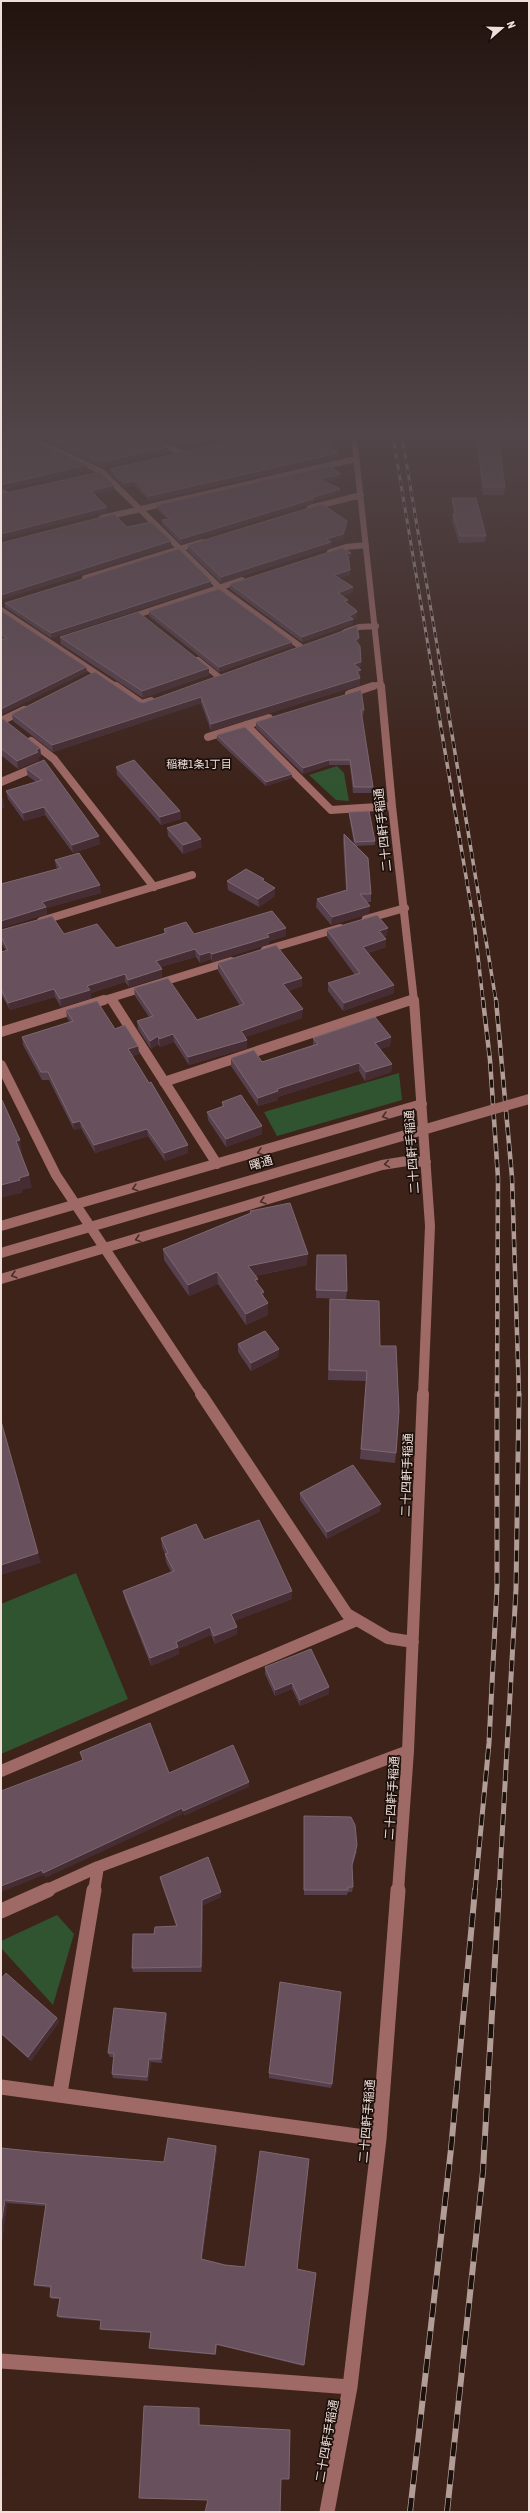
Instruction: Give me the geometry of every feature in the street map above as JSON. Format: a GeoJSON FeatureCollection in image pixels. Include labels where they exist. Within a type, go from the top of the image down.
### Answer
{"type":"FeatureCollection","features":[{"type":"Feature","properties":{"kind":"street"},"geometry":{"type":"LineString","coordinates":[[76,581],[161,554]]}},
{"type":"Feature","properties":{"kind":"street"},"geometry":{"type":"LineString","coordinates":[[187,554],[220,588],[301,647]]}},
{"type":"Feature","properties":{"kind":"street","name":"二十四軒手稲通"},"geometry":{"type":"LineString","coordinates":[[327,2512],[350,2386],[379,2139],[408,1751],[430,1226],[414,999],[405,908],[392,806],[376,626],[367,554]]}},
{"type":"Feature","properties":{"kind":"street"},"geometry":{"type":"LineString","coordinates":[[117,621],[250,578]]}},
{"type":"Feature","properties":{"kind":"street"},"geometry":{"type":"LineString","coordinates":[[1,610],[142,704],[156,699]]}},
{"type":"Feature","properties":{"kind":"street"},"geometry":{"type":"LineString","coordinates":[[140,614],[146,619]]}},
{"type":"Feature","properties":{"kind":"street"},"geometry":{"type":"LineString","coordinates":[[337,635],[359,627],[376,626]]}},
{"type":"Feature","properties":{"kind":"street"},"geometry":{"type":"LineString","coordinates":[[50,643],[58,640]]}},
{"type":"Feature","properties":{"kind":"street"},"geometry":{"type":"LineString","coordinates":[[294,650],[308,645]]}},
{"type":"Feature","properties":{"kind":"street"},"geometry":{"type":"LineString","coordinates":[[194,657],[215,678],[226,674]]}},
{"type":"Feature","properties":{"kind":"street"},"geometry":{"type":"LineString","coordinates":[[89,677],[96,673]]}},
{"type":"Feature","properties":{"kind":"street"},"geometry":{"type":"LineString","coordinates":[[344,695],[381,684]]}},
{"type":"Feature","properties":{"kind":"street"},"geometry":{"type":"LineString","coordinates":[[5,722],[32,706]]}},
{"type":"Feature","properties":{"kind":"street"},"geometry":{"type":"LineString","coordinates":[[208,737],[276,716]]}},
{"type":"Feature","properties":{"kind":"street"},"geometry":{"type":"LineString","coordinates":[[246,725],[331,810],[392,806]]}},
{"type":"Feature","properties":{"kind":"street"},"geometry":{"type":"LineString","coordinates":[[23,735],[54,759],[154,887]]}},
{"type":"Feature","properties":{"kind":"street"},"geometry":{"type":"LineString","coordinates":[[1,782],[54,759]]}},
{"type":"Feature","properties":{"kind":"street"},"geometry":{"type":"LineString","coordinates":[[30,925],[192,875]]}},
{"type":"Feature","properties":{"kind":"street"},"geometry":{"type":"LineString","coordinates":[[254,954],[405,908]]}},
{"type":"Feature","properties":{"kind":"street"},"geometry":{"type":"LineString","coordinates":[[1,1032],[239,958]]}},
{"type":"Feature","properties":{"kind":"street"},"geometry":{"type":"LineString","coordinates":[[111,998],[217,1164]]}},
{"type":"Feature","properties":{"kind":"street"},"geometry":{"type":"LineString","coordinates":[[164,1082],[414,999]]}},
{"type":"Feature","properties":{"kind":"street"},"geometry":{"type":"LineString","coordinates":[[1,1065],[56,1175],[77,1204],[105,1249],[347,1614],[388,1638],[412,1642]]}},
{"type":"Feature","properties":{"kind":"street","name":"曙通"},"geometry":{"type":"LineString","coordinates":[[1,1253],[529,1099]]}},
{"type":"Feature","properties":{"kind":"street"},"geometry":{"type":"LineString","coordinates":[[1,1226],[422,1104]]}},
{"type":"Feature","properties":{"kind":"street"},"geometry":{"type":"LineString","coordinates":[[1,1279],[105,1249],[382,1164],[407,1161],[426,1162]]}},
{"type":"Feature","properties":{"kind":"street"},"geometry":{"type":"LineString","coordinates":[[1,1771],[357,1620]]}},
{"type":"Feature","properties":{"kind":"street"},"geometry":{"type":"LineString","coordinates":[[1,1910],[98,1867],[408,1751]]}},
{"type":"Feature","properties":{"kind":"street"},"geometry":{"type":"LineString","coordinates":[[60,2093],[98,1867]]}},
{"type":"Feature","properties":{"kind":"street"},"geometry":{"type":"LineString","coordinates":[[1,2087],[60,2093],[379,2139]]}},
{"type":"Feature","properties":{"kind":"street"},"geometry":{"type":"LineString","coordinates":[[1,2361],[350,2386]]}},
{"type":"Feature","properties":{"kind":"green space"},"geometry":{"type":"Polygon","coordinates":[[[337,766],[344,773],[349,801],[336,800],[309,775],[337,766]]]}},
{"type":"Feature","properties":{"kind":"green space"},"geometry":{"type":"Polygon","coordinates":[[[399,1073],[402,1100],[277,1136],[264,1112],[399,1073]]]}},
{"type":"Feature","properties":{"kind":"green space"},"geometry":{"type":"Polygon","coordinates":[[[76,1573],[128,1699],[1,1754],[1,1604],[76,1573]]]}},
{"type":"Feature","properties":{"kind":"green space"},"geometry":{"type":"Polygon","coordinates":[[[57,1915],[74,1934],[53,2005],[1,1948],[1,1941],[57,1915]]]}},
{"type":"Feature","properties":{"kind":"building"},"geometry":{"type":"Polygon","coordinates":[[[1,554],[129,554],[1,595],[1,554]]]}},
{"type":"Feature","properties":{"kind":"building"},"geometry":{"type":"Polygon","coordinates":[[[162,554],[184,554],[211,581],[51,633],[5,603],[162,554]]]}},
{"type":"Feature","properties":{"kind":"building"},"geometry":{"type":"Polygon","coordinates":[[[198,554],[292,554],[221,577],[198,554]]]}},
{"type":"Feature","properties":{"kind":"building"},"geometry":{"type":"Polygon","coordinates":[[[322,554],[346,554],[348,556],[350,570],[334,575],[353,587],[338,593],[348,600],[344,601],[357,612],[349,616],[353,619],[302,637],[230,584],[322,554]]]}},
{"type":"Feature","properties":{"kind":"building"},"geometry":{"type":"Polygon","coordinates":[[[219,589],[292,642],[219,667],[149,611],[219,589]]]}},
{"type":"Feature","properties":{"kind":"building"},"geometry":{"type":"Polygon","coordinates":[[[1,611],[86,667],[1,709],[1,640],[7,638],[1,634],[1,611]]]}},
{"type":"Feature","properties":{"kind":"building"},"geometry":{"type":"Polygon","coordinates":[[[138,612],[209,668],[142,691],[60,637],[138,612]]]}},
{"type":"Feature","properties":{"kind":"building"},"geometry":{"type":"Polygon","coordinates":[[[357,626],[359,638],[355,640],[360,646],[361,662],[354,664],[361,670],[357,671],[360,678],[211,724],[201,697],[52,745],[12,714],[95,672],[139,702],[143,703],[357,626]]]}},
{"type":"Feature","properties":{"kind":"building"},"geometry":{"type":"Polygon","coordinates":[[[361,690],[364,710],[361,710],[373,787],[354,787],[350,760],[329,760],[303,768],[256,722],[361,690]]]}},
{"type":"Feature","properties":{"kind":"building"},"geometry":{"type":"Polygon","coordinates":[[[3,719],[40,748],[36,750],[38,752],[17,761],[1,748],[1,720],[3,719]]]}},
{"type":"Feature","properties":{"kind":"building"},"geometry":{"type":"Polygon","coordinates":[[[245,727],[292,774],[266,782],[217,735],[245,727]]]}},
{"type":"Feature","properties":{"kind":"building"},"geometry":{"type":"Polygon","coordinates":[[[44,760],[99,836],[72,845],[44,807],[23,813],[6,791],[42,780],[26,768],[44,760]]]}},
{"type":"Feature","properties":{"kind":"building"},"geometry":{"type":"Polygon","coordinates":[[[134,760],[180,811],[160,817],[116,767],[134,760]]]}},
{"type":"Feature","properties":{"kind":"building"},"geometry":{"type":"Polygon","coordinates":[[[369,811],[375,841],[355,842],[349,812],[369,811]]]}},
{"type":"Feature","properties":{"kind":"building"},"geometry":{"type":"Polygon","coordinates":[[[186,822],[201,839],[183,845],[167,828],[186,822]]]}},
{"type":"Feature","properties":{"kind":"building"},"geometry":{"type":"Polygon","coordinates":[[[344,834],[368,858],[371,894],[360,894],[370,906],[332,917],[317,899],[347,890],[344,834]]]}},
{"type":"Feature","properties":{"kind":"building"},"geometry":{"type":"Polygon","coordinates":[[[79,853],[100,885],[42,902],[46,907],[1,921],[1,884],[61,868],[55,860],[79,853]]]}},
{"type":"Feature","properties":{"kind":"building"},"geometry":{"type":"Polygon","coordinates":[[[246,869],[264,879],[262,880],[275,888],[258,899],[227,881],[246,869]]]}},
{"type":"Feature","properties":{"kind":"building"},"geometry":{"type":"Polygon","coordinates":[[[272,911],[286,928],[267,934],[269,937],[212,954],[210,952],[200,955],[195,949],[156,961],[162,969],[128,980],[125,974],[87,986],[90,990],[60,999],[54,989],[8,1003],[1,989],[1,952],[8,950],[1,937],[1,930],[52,916],[64,934],[97,924],[116,948],[166,933],[164,929],[186,922],[194,934],[272,911]]]}},
{"type":"Feature","properties":{"kind":"building"},"geometry":{"type":"Polygon","coordinates":[[[377,915],[388,928],[379,931],[386,939],[363,947],[394,985],[344,1003],[328,983],[360,973],[327,930],[377,915]]]}},
{"type":"Feature","properties":{"kind":"building"},"geometry":{"type":"Polygon","coordinates":[[[276,945],[302,978],[283,984],[303,1009],[241,1031],[247,1040],[188,1057],[173,1034],[159,1039],[158,1036],[150,1041],[137,1021],[153,1016],[134,988],[168,978],[197,1020],[244,1004],[218,963],[276,945]]]}},
{"type":"Feature","properties":{"kind":"building"},"geometry":{"type":"Polygon","coordinates":[[[97,1001],[115,1029],[125,1025],[138,1046],[128,1049],[149,1083],[151,1082],[188,1145],[164,1153],[147,1129],[94,1145],[80,1121],[73,1123],[48,1072],[41,1072],[22,1037],[73,1021],[66,1010],[97,1001]]]}},
{"type":"Feature","properties":{"kind":"building"},"geometry":{"type":"Polygon","coordinates":[[[375,1017],[391,1037],[375,1043],[392,1064],[366,1072],[359,1063],[277,1089],[278,1091],[258,1098],[231,1058],[254,1050],[262,1062],[318,1044],[313,1038],[375,1017]]]}},
{"type":"Feature","properties":{"kind":"building"},"geometry":{"type":"Polygon","coordinates":[[[241,1095],[262,1126],[226,1139],[207,1112],[224,1106],[222,1102],[241,1095]]]}},
{"type":"Feature","properties":{"kind":"building"},"geometry":{"type":"Polygon","coordinates":[[[1,1100],[20,1140],[16,1141],[29,1175],[19,1178],[20,1180],[1,1185],[1,1100]]]}},
{"type":"Feature","properties":{"kind":"building"},"geometry":{"type":"Polygon","coordinates":[[[290,1203],[308,1254],[248,1266],[258,1279],[255,1280],[264,1292],[261,1293],[268,1303],[246,1314],[217,1272],[188,1285],[163,1249],[251,1213],[250,1211],[290,1203]]]}},
{"type":"Feature","properties":{"kind":"building"},"geometry":{"type":"Polygon","coordinates":[[[317,1255],[346,1255],[347,1291],[316,1290],[317,1255]]]}},
{"type":"Feature","properties":{"kind":"building"},"geometry":{"type":"Polygon","coordinates":[[[330,1299],[379,1301],[380,1346],[396,1346],[399,1411],[396,1453],[361,1449],[367,1371],[329,1370],[330,1299]]]}},
{"type":"Feature","properties":{"kind":"building"},"geometry":{"type":"Polygon","coordinates":[[[265,1331],[279,1349],[251,1363],[238,1344],[265,1331]]]}},
{"type":"Feature","properties":{"kind":"building"},"geometry":{"type":"Polygon","coordinates":[[[1,1421],[38,1553],[1,1565],[1,1421]]]}},
{"type":"Feature","properties":{"kind":"building"},"geometry":{"type":"Polygon","coordinates":[[[353,1465],[381,1504],[327,1532],[300,1493],[353,1465]]]}},
{"type":"Feature","properties":{"kind":"building"},"geometry":{"type":"Polygon","coordinates":[[[259,1520],[292,1591],[231,1614],[237,1627],[214,1636],[210,1627],[176,1642],[178,1647],[150,1658],[123,1591],[174,1571],[165,1554],[168,1553],[161,1538],[196,1524],[204,1540],[259,1520]]]}},
{"type":"Feature","properties":{"kind":"building"},"geometry":{"type":"Polygon","coordinates":[[[311,1649],[329,1687],[300,1700],[292,1683],[275,1690],[265,1667],[311,1649]]]}},
{"type":"Feature","properties":{"kind":"building"},"geometry":{"type":"Polygon","coordinates":[[[150,1723],[169,1773],[233,1745],[249,1782],[183,1811],[182,1808],[43,1873],[42,1870],[1,1886],[1,1791],[83,1760],[80,1752],[150,1723]]]}},
{"type":"Feature","properties":{"kind":"building"},"geometry":{"type":"Polygon","coordinates":[[[304,1816],[351,1817],[355,1825],[357,1845],[352,1865],[353,1887],[348,1887],[348,1890],[304,1890],[304,1816]]]}},
{"type":"Feature","properties":{"kind":"building"},"geometry":{"type":"Polygon","coordinates":[[[208,1857],[221,1892],[202,1900],[201,1967],[132,1968],[133,1934],[154,1934],[155,1927],[177,1926],[160,1877],[208,1857]]]}},
{"type":"Feature","properties":{"kind":"building"},"geometry":{"type":"Polygon","coordinates":[[[6,1973],[57,2018],[28,2057],[1,2033],[1,1979],[6,1973]]]}},
{"type":"Feature","properties":{"kind":"building"},"geometry":{"type":"Polygon","coordinates":[[[280,1982],[341,1992],[332,2084],[269,2073],[280,1982]]]}},
{"type":"Feature","properties":{"kind":"building"},"geometry":{"type":"Polygon","coordinates":[[[114,2008],[166,2013],[161,2059],[149,2059],[147,2077],[112,2074],[114,2053],[108,2053],[114,2008]]]}},
{"type":"Feature","properties":{"kind":"building"},"geometry":{"type":"Polygon","coordinates":[[[168,2138],[216,2146],[201,2259],[225,2265],[245,2267],[260,2151],[309,2159],[297,2269],[316,2273],[304,2365],[216,2344],[215,2354],[149,2348],[151,2332],[100,2329],[101,2320],[57,2316],[60,2298],[50,2297],[51,2286],[34,2285],[46,2204],[5,2200],[1,2225],[1,2148],[164,2162],[168,2138]]]}},
{"type":"Feature","properties":{"kind":"building"},"geometry":{"type":"Polygon","coordinates":[[[144,2406],[199,2408],[199,2425],[290,2430],[289,2479],[281,2479],[280,2512],[205,2512],[208,2500],[139,2498],[144,2406]]]}},
{"type":"Feature","properties":{"kind":"railway"},"geometry":{"type":"LineString","coordinates":[[413,554],[435,687]]}},
{"type":"Feature","properties":{"kind":"railway"},"geometry":{"type":"LineString","coordinates":[[422,554],[444,687]]}},
{"type":"Feature","properties":{"kind":"railway"},"geometry":{"type":"LineString","coordinates":[[434,686],[475,930],[483,1001]]}},
{"type":"Feature","properties":{"kind":"railway"},"geometry":{"type":"LineString","coordinates":[[444,686],[496,1001]]}},
{"type":"Feature","properties":{"kind":"railway"},"geometry":{"type":"LineString","coordinates":[[483,1000],[490,1060],[498,1178],[497,1395]]}},
{"type":"Feature","properties":{"kind":"railway"},"geometry":{"type":"LineString","coordinates":[[496,1000],[512,1177],[519,1395]]}},
{"type":"Feature","properties":{"kind":"railway"},"geometry":{"type":"LineString","coordinates":[[475,1891],[489,1743],[497,1586],[497,1395]]}},
{"type":"Feature","properties":{"kind":"railway"},"geometry":{"type":"LineString","coordinates":[[499,1891],[516,1589],[519,1395]]}},
{"type":"Feature","properties":{"kind":"railway"},"geometry":{"type":"LineString","coordinates":[[410,2512],[451,2149],[475,1890]]}},
{"type":"Feature","properties":{"kind":"railway"},"geometry":{"type":"LineString","coordinates":[[447,2512],[483,2171],[499,1890]]}},
{"type":"Feature","properties":{"kind":"district","name":"稲穂1条1丁目"},"geometry":{"type":"Point","coordinates":[199,764]}}]}
